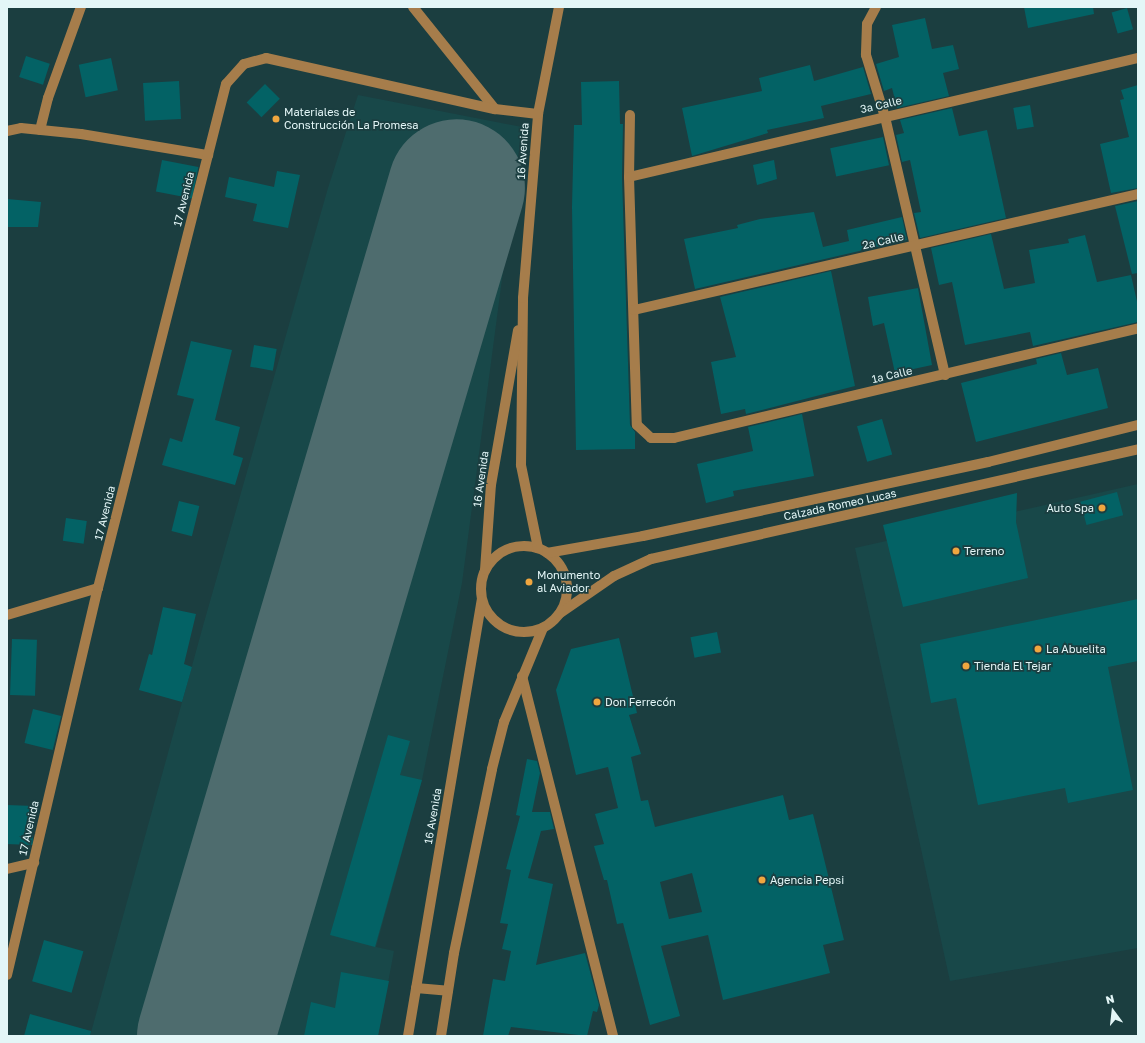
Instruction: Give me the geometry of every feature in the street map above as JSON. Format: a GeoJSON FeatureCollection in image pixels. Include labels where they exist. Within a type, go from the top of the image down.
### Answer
{"type":"FeatureCollection","features":[{"type":"Feature","properties":{"kind":"street"},"geometry":{"type":"LineString","coordinates":[[40,130],[48,98],[81,7]]}},
{"type":"Feature","properties":{"kind":"street"},"geometry":{"type":"LineString","coordinates":[[413,7],[495,109],[538,114]]}},
{"type":"Feature","properties":{"kind":"street","name":"16 Avenida"},"geometry":{"type":"LineString","coordinates":[[543,551],[521,465],[523,298],[538,114],[559,7]]}},
{"type":"Feature","properties":{"kind":"street"},"geometry":{"type":"LineString","coordinates":[[876,7],[867,24],[866,55],[884,116],[945,375]]}},
{"type":"Feature","properties":{"kind":"street","name":"17 Avenida"},"geometry":{"type":"LineString","coordinates":[[7,975],[98,588],[226,84],[244,64],[266,58],[495,109]]}},
{"type":"Feature","properties":{"kind":"street","name":"3ª Calle"},"geometry":{"type":"LineString","coordinates":[[629,177],[884,116],[1138,58]]}},
{"type":"Feature","properties":{"kind":"street"},"geometry":{"type":"LineString","coordinates":[[630,115],[629,177],[634,310]]}},
{"type":"Feature","properties":{"kind":"street"},"geometry":{"type":"LineString","coordinates":[[7,131],[21,128],[81,134],[208,155]]}},
{"type":"Feature","properties":{"kind":"street","name":"2ª Calle"},"geometry":{"type":"LineString","coordinates":[[634,310],[1138,194]]}},
{"type":"Feature","properties":{"kind":"street","name":"16 Avenida"},"geometry":{"type":"LineString","coordinates":[[485,570],[492,485],[523,298]]}},
{"type":"Feature","properties":{"kind":"street","name":"1ª Calle"},"geometry":{"type":"LineString","coordinates":[[634,310],[637,425],[651,438],[674,438],[945,375],[1138,328]]}},
{"type":"Feature","properties":{"kind":"street","name":"Calzada Romeo Lucas"},"geometry":{"type":"LineString","coordinates":[[543,551],[643,536],[988,462],[1138,425]]}},
{"type":"Feature","properties":{"kind":"street","name":"Calzada Romeo Lucas"},"geometry":{"type":"LineString","coordinates":[[559,614],[614,576],[651,559],[1138,449]]}},
{"type":"Feature","properties":{"kind":"street"},"geometry":{"type":"LineString","coordinates":[[440,1036],[492,769],[504,722],[543,628],[559,614],[565,601],[567,588],[558,562],[543,551],[520,547],[502,552],[485,570],[480,590],[482,600],[488,614],[499,625],[513,631],[528,632],[543,628]]}},
{"type":"Feature","properties":{"kind":"street"},"geometry":{"type":"LineString","coordinates":[[7,615],[98,588]]}},
{"type":"Feature","properties":{"kind":"street","name":"16 Avenida"},"geometry":{"type":"LineString","coordinates":[[408,1036],[482,600]]}},
{"type":"Feature","properties":{"kind":"street"},"geometry":{"type":"LineString","coordinates":[[522,676],[613,1036]]}},
{"type":"Feature","properties":{"kind":"street"},"geometry":{"type":"LineString","coordinates":[[7,869],[34,863]]}},
{"type":"Feature","properties":{"kind":"street"},"geometry":{"type":"LineString","coordinates":[[416,988],[448,992]]}},
{"type":"Feature","properties":{"kind":"shaded area"},"geometry":{"type":"Polygon","coordinates":[[[358,95],[522,127],[462,583],[422,780],[376,947],[394,951],[378,1036],[90,1036],[203,626],[328,188],[358,95]]]}},
{"type":"Feature","properties":{"kind":"shaded area"},"geometry":{"type":"Polygon","coordinates":[[[1138,484],[1138,948],[950,981],[855,548],[1138,484]]]}},
{"type":"Feature","properties":{"kind":"building"},"geometry":{"type":"Polygon","coordinates":[[[1024,7],[1093,7],[1094,14],[1028,28],[1024,7]]]}},
{"type":"Feature","properties":{"kind":"building"},"geometry":{"type":"Polygon","coordinates":[[[1127,8],[1133,29],[1118,34],[1112,12],[1127,8]]]}},
{"type":"Feature","properties":{"kind":"building"},"geometry":{"type":"Polygon","coordinates":[[[925,18],[932,49],[953,45],[959,69],[943,73],[949,96],[897,108],[892,88],[884,91],[876,64],[899,57],[892,25],[925,18]]]}},
{"type":"Feature","properties":{"kind":"building"},"geometry":{"type":"Polygon","coordinates":[[[26,56],[50,64],[43,85],[19,77],[26,56]]]}},
{"type":"Feature","properties":{"kind":"building"},"geometry":{"type":"Polygon","coordinates":[[[111,58],[118,90],[86,97],[79,65],[111,58]]]}},
{"type":"Feature","properties":{"kind":"building"},"geometry":{"type":"Polygon","coordinates":[[[810,65],[814,81],[863,67],[871,94],[821,106],[824,118],[767,130],[768,133],[692,156],[682,108],[762,91],[759,78],[810,65]]]}},
{"type":"Feature","properties":{"kind":"building"},"geometry":{"type":"Polygon","coordinates":[[[179,81],[181,119],[145,121],[143,83],[179,81]]]}},
{"type":"Feature","properties":{"kind":"building"},"geometry":{"type":"Polygon","coordinates":[[[619,81],[620,124],[623,124],[622,177],[630,425],[635,432],[635,449],[576,450],[572,207],[574,125],[582,125],[581,82],[619,81]]]}},
{"type":"Feature","properties":{"kind":"building"},"geometry":{"type":"Polygon","coordinates":[[[265,84],[280,99],[261,117],[247,102],[265,84]]]}},
{"type":"Feature","properties":{"kind":"building"},"geometry":{"type":"Polygon","coordinates":[[[1138,85],[1138,188],[1111,193],[1100,144],[1129,137],[1120,100],[1124,99],[1121,90],[1138,85]]]}},
{"type":"Feature","properties":{"kind":"building"},"geometry":{"type":"Polygon","coordinates":[[[1030,105],[1034,127],[1017,130],[1013,108],[1030,105]]]}},
{"type":"Feature","properties":{"kind":"building"},"geometry":{"type":"Polygon","coordinates":[[[952,108],[959,136],[987,130],[1006,218],[920,238],[914,213],[921,212],[910,160],[902,162],[896,135],[904,133],[900,120],[952,108]]]}},
{"type":"Feature","properties":{"kind":"building"},"geometry":{"type":"Polygon","coordinates":[[[883,137],[889,165],[836,177],[830,148],[883,137]]]}},
{"type":"Feature","properties":{"kind":"building"},"geometry":{"type":"Polygon","coordinates":[[[162,160],[198,167],[192,198],[156,191],[162,160]]]}},
{"type":"Feature","properties":{"kind":"building"},"geometry":{"type":"Polygon","coordinates":[[[774,160],[777,179],[757,185],[753,165],[774,160]]]}},
{"type":"Feature","properties":{"kind":"building"},"geometry":{"type":"Polygon","coordinates":[[[277,171],[300,175],[288,228],[253,221],[257,204],[225,197],[229,177],[274,187],[277,171]]]}},
{"type":"Feature","properties":{"kind":"building"},"geometry":{"type":"Polygon","coordinates":[[[7,199],[41,202],[38,227],[7,227],[7,199]]]}},
{"type":"Feature","properties":{"kind":"building"},"geometry":{"type":"Polygon","coordinates":[[[1138,201],[1138,273],[1132,274],[1115,206],[1138,201]]]}},
{"type":"Feature","properties":{"kind":"building"},"geometry":{"type":"Polygon","coordinates":[[[814,212],[823,247],[849,241],[847,230],[902,217],[907,240],[695,289],[684,239],[738,228],[737,225],[760,219],[814,212]]]}},
{"type":"Feature","properties":{"kind":"building"},"geometry":{"type":"Polygon","coordinates":[[[991,234],[1004,289],[1035,283],[1029,250],[1069,243],[1068,239],[1085,235],[1097,282],[1131,275],[1138,306],[1138,322],[1033,346],[1030,332],[965,345],[952,282],[939,285],[931,248],[991,234]]]}},
{"type":"Feature","properties":{"kind":"building"},"geometry":{"type":"Polygon","coordinates":[[[831,271],[855,386],[746,414],[745,409],[721,414],[711,362],[736,357],[720,297],[831,271]]]}},
{"type":"Feature","properties":{"kind":"building"},"geometry":{"type":"Polygon","coordinates":[[[918,288],[932,365],[895,373],[884,323],[873,326],[868,297],[918,288]]]}},
{"type":"Feature","properties":{"kind":"building"},"geometry":{"type":"Polygon","coordinates":[[[191,341],[232,350],[215,420],[240,427],[233,455],[243,458],[235,485],[162,465],[170,438],[182,442],[194,399],[177,395],[191,341]]]}},
{"type":"Feature","properties":{"kind":"building"},"geometry":{"type":"Polygon","coordinates":[[[254,345],[277,349],[273,371],[250,367],[254,345]]]}},
{"type":"Feature","properties":{"kind":"building"},"geometry":{"type":"Polygon","coordinates":[[[1061,353],[1067,375],[1098,368],[1108,408],[976,442],[961,383],[1037,364],[1036,359],[1061,353]]]}},
{"type":"Feature","properties":{"kind":"building"},"geometry":{"type":"Polygon","coordinates":[[[802,414],[814,476],[733,491],[734,496],[706,503],[697,464],[753,451],[748,427],[802,414]]]}},
{"type":"Feature","properties":{"kind":"building"},"geometry":{"type":"Polygon","coordinates":[[[882,419],[892,455],[867,462],[857,426],[882,419]]]}},
{"type":"Feature","properties":{"kind":"building","name":"Auto Spa"},"geometry":{"type":"Polygon","coordinates":[[[1117,492],[1123,515],[1087,525],[1080,502],[1117,492]]]}},
{"type":"Feature","properties":{"kind":"building","name":"Terreno"},"geometry":{"type":"Polygon","coordinates":[[[1017,493],[1016,522],[1028,578],[903,607],[883,525],[1017,493]]]}},
{"type":"Feature","properties":{"kind":"building"},"geometry":{"type":"Polygon","coordinates":[[[179,501],[199,506],[192,536],[172,531],[179,501]]]}},
{"type":"Feature","properties":{"kind":"building"},"geometry":{"type":"Polygon","coordinates":[[[66,518],[87,521],[84,544],[63,541],[66,518]]]}},
{"type":"Feature","properties":{"kind":"building"},"geometry":{"type":"Polygon","coordinates":[[[1138,599],[1138,661],[1108,667],[1133,790],[1068,803],[1065,788],[978,805],[956,698],[931,703],[920,644],[1138,599]]]}},
{"type":"Feature","properties":{"kind":"building"},"geometry":{"type":"Polygon","coordinates":[[[163,607],[196,614],[184,664],[192,667],[182,702],[139,690],[149,654],[152,655],[163,607]]]}},
{"type":"Feature","properties":{"kind":"building"},"geometry":{"type":"Polygon","coordinates":[[[717,632],[721,653],[695,658],[690,637],[717,632]]]}},
{"type":"Feature","properties":{"kind":"building"},"geometry":{"type":"Polygon","coordinates":[[[619,638],[637,713],[629,715],[641,754],[631,757],[641,801],[648,800],[655,827],[783,795],[789,820],[813,814],[844,940],[823,945],[830,973],[723,1000],[708,935],[661,946],[680,1016],[650,1025],[623,923],[617,924],[607,880],[604,880],[594,846],[604,844],[595,814],[618,808],[608,767],[576,775],[556,690],[571,649],[619,638]],[[692,873],[660,882],[669,919],[702,912],[692,873]]]}},
{"type":"Feature","properties":{"kind":"building"},"geometry":{"type":"Polygon","coordinates":[[[12,639],[37,640],[35,696],[10,695],[12,639]]]}},
{"type":"Feature","properties":{"kind":"building"},"geometry":{"type":"Polygon","coordinates":[[[33,709],[61,716],[53,750],[25,743],[33,709]]]}},
{"type":"Feature","properties":{"kind":"building"},"geometry":{"type":"Polygon","coordinates":[[[388,735],[410,741],[400,775],[422,780],[375,947],[330,935],[388,735]]]}},
{"type":"Feature","properties":{"kind":"building"},"geometry":{"type":"Polygon","coordinates":[[[527,759],[537,761],[540,773],[532,812],[550,812],[554,829],[541,831],[528,878],[553,884],[536,965],[585,953],[599,1005],[597,1012],[593,1011],[587,1036],[511,1027],[508,1036],[483,1036],[493,979],[505,981],[511,951],[502,949],[508,924],[500,923],[511,870],[506,869],[520,816],[516,815],[527,759]]]}},
{"type":"Feature","properties":{"kind":"building"},"geometry":{"type":"Polygon","coordinates":[[[7,805],[34,806],[33,845],[7,844],[7,805]]]}},
{"type":"Feature","properties":{"kind":"building"},"geometry":{"type":"Polygon","coordinates":[[[44,940],[83,951],[72,993],[32,981],[44,940]]]}},
{"type":"Feature","properties":{"kind":"building"},"geometry":{"type":"Polygon","coordinates":[[[341,972],[389,981],[378,1036],[304,1036],[311,1002],[335,1008],[341,972]]]}},
{"type":"Feature","properties":{"kind":"building"},"geometry":{"type":"Polygon","coordinates":[[[30,1014],[91,1031],[90,1036],[24,1036],[30,1014]]]}},
{"type":"Feature","properties":{"kind":"runway"},"geometry":{"type":"LineString","coordinates":[[205,1036],[456,187]]}},
{"type":"Feature","properties":{"kind":"place","name":"Materiales de Construcción La Promesa"},"geometry":{"type":"Point","coordinates":[276,119]}},
{"type":"Feature","properties":{"kind":"place","name":"Auto Spa"},"geometry":{"type":"Point","coordinates":[1102,508]}},
{"type":"Feature","properties":{"kind":"place","name":"Terreno"},"geometry":{"type":"Point","coordinates":[956,551]}},
{"type":"Feature","properties":{"kind":"place","name":"Monumento al Aviador"},"geometry":{"type":"Point","coordinates":[529,582]}},
{"type":"Feature","properties":{"kind":"place","name":"La Abuelita"},"geometry":{"type":"Point","coordinates":[1038,649]}},
{"type":"Feature","properties":{"kind":"place","name":"Tienda El Tejar"},"geometry":{"type":"Point","coordinates":[966,666]}},
{"type":"Feature","properties":{"kind":"place","name":"Don Ferrecón"},"geometry":{"type":"Point","coordinates":[597,702]}},
{"type":"Feature","properties":{"kind":"place","name":"Agencia Pepsi"},"geometry":{"type":"Point","coordinates":[762,880]}}]}
